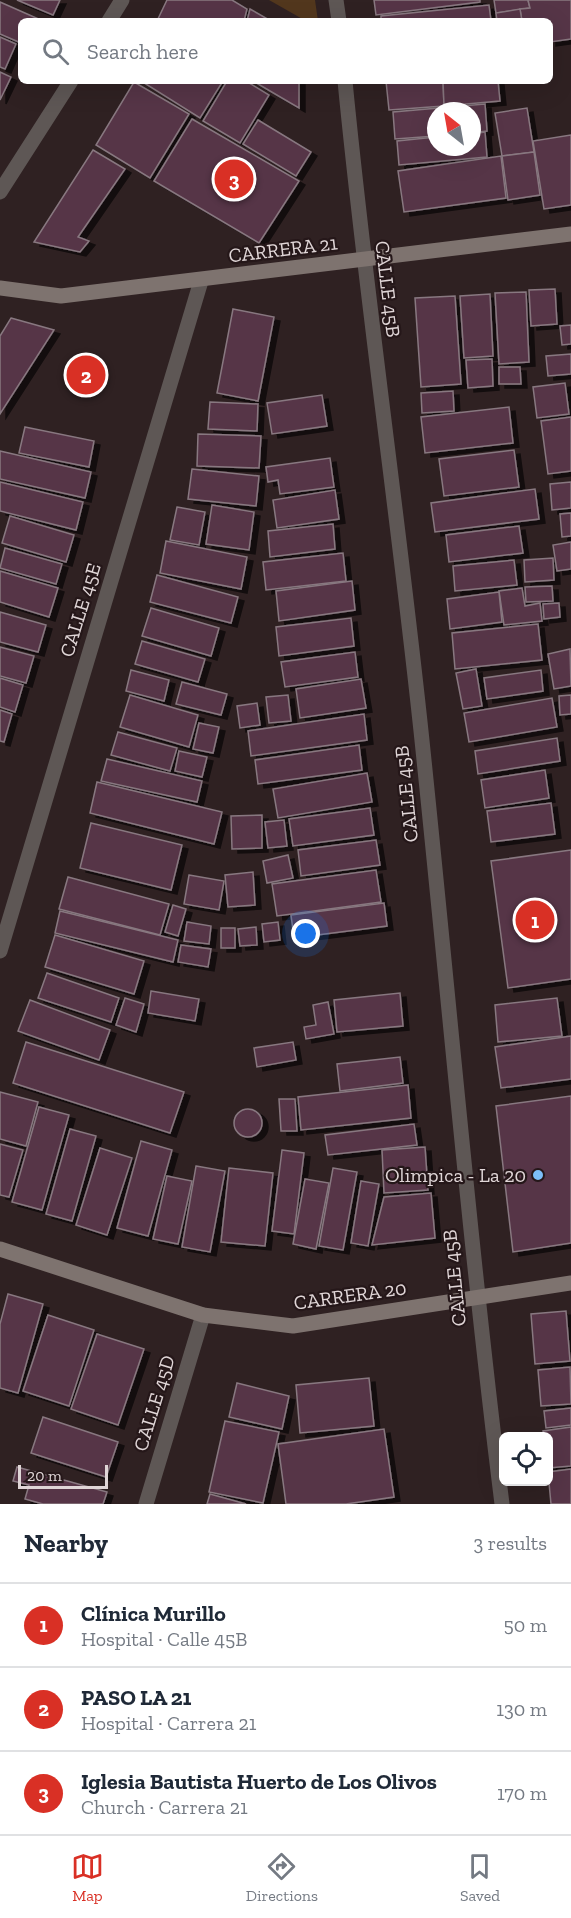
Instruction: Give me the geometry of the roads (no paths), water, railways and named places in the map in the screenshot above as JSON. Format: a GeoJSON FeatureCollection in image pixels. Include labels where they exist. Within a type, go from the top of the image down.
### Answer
{"type":"FeatureCollection","features":[{"type":"Feature","properties":{"kind":"street"},"geometry":{"type":"LineString","coordinates":[[111,18],[122,0]]}},
{"type":"Feature","properties":{"kind":"street"},"geometry":{"type":"LineString","coordinates":[[336,0],[339,18]]}},
{"type":"Feature","properties":{"kind":"street"},"geometry":{"type":"LineString","coordinates":[[0,192],[69,84]]}},
{"type":"Feature","properties":{"kind":"street","name":"CALLE 45B"},"geometry":{"type":"LineString","coordinates":[[345,84],[364,260],[421,728],[476,1298],[502,1504]]}},
{"type":"Feature","properties":{"kind":"street","name":"CARRERA 21"},"geometry":{"type":"LineString","coordinates":[[0,288],[62,296],[201,281],[571,234]]}},
{"type":"Feature","properties":{"kind":"street","name":"CALLE 45E"},"geometry":{"type":"LineString","coordinates":[[0,951],[201,281]]}},
{"type":"Feature","properties":{"kind":"street","name":"CARRERA 20"},"geometry":{"type":"LineString","coordinates":[[0,1249],[203,1315],[292,1326],[571,1283]]}},
{"type":"Feature","properties":{"kind":"street","name":"CALLE 45D"},"geometry":{"type":"LineString","coordinates":[[146,1504],[203,1315]]}},
{"type":"Feature","properties":{"kind":"place","name":"Iglesia Bautista Huerto de Los Olivos"},"geometry":{"type":"Point","coordinates":[234,179]}},
{"type":"Feature","properties":{"kind":"place","name":"PASO LA 21"},"geometry":{"type":"Point","coordinates":[86,375]}},
{"type":"Feature","properties":{"kind":"place","name":"Clínica Murillo"},"geometry":{"type":"Point","coordinates":[535,920]}},
{"type":"Feature","properties":{"kind":"place","name":"Olimpica - La 20"},"geometry":{"type":"Point","coordinates":[538,1175]}}]}
